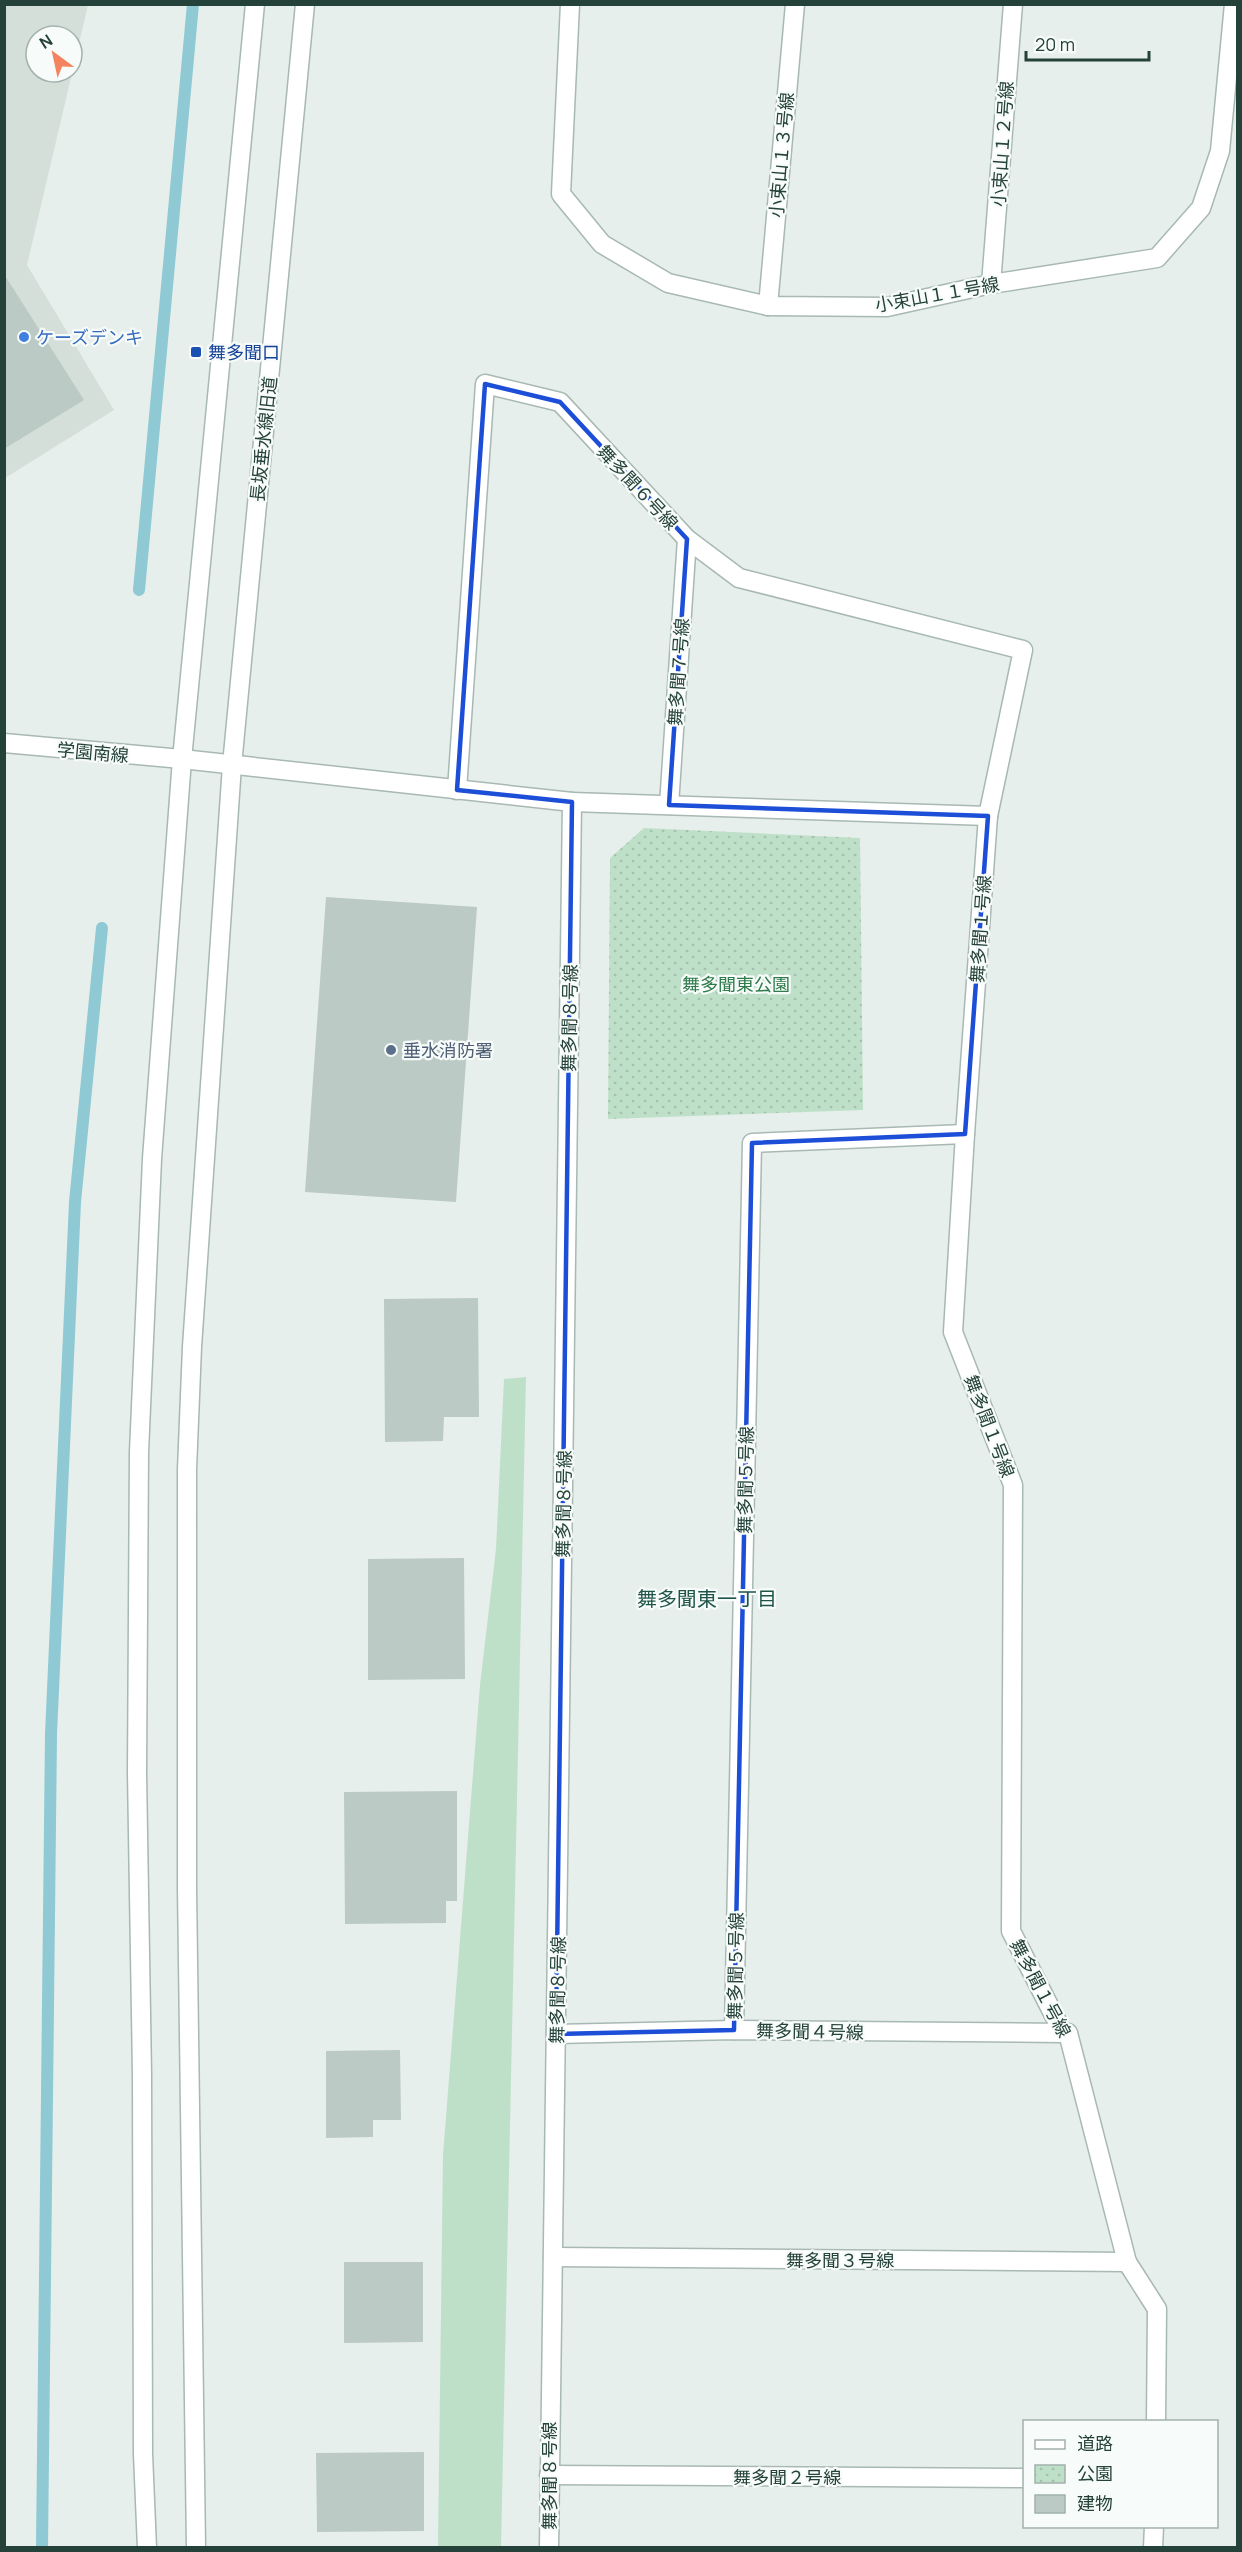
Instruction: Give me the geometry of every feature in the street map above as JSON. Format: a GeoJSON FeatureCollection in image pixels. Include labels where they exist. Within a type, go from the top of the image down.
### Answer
{"type":"FeatureCollection","features":[{"type":"Feature","properties":{"kind":"street"},"geometry":{"type":"LineString","coordinates":[[147,2547],[143,2454],[142,2086],[137,1772],[139,1452],[152,1159],[182,759],[255,4]]}},
{"type":"Feature","properties":{"kind":"street","name":"長坂垂水線旧道"},"geometry":{"type":"LineString","coordinates":[[196,2547],[187,1888],[187,1469],[192,1347],[232,765],[305,4]]}},
{"type":"Feature","properties":{"kind":"street","name":"小束山１１号線"},"geometry":{"type":"LineString","coordinates":[[570,4],[561,194],[602,244],[668,284],[768,306],[887,307],[992,284],[1157,258],[1201,208],[1220,151],[1234,4]]}},
{"type":"Feature","properties":{"kind":"street","name":"小束山１３号線"},"geometry":{"type":"LineString","coordinates":[[768,306],[795,4]]}},
{"type":"Feature","properties":{"kind":"street","name":"小束山１２号線"},"geometry":{"type":"LineString","coordinates":[[992,284],[1013,4]]}},
{"type":"Feature","properties":{"kind":"street","name":"舞多聞６号線"},"geometry":{"type":"LineString","coordinates":[[457,790],[485,384],[560,402],[687,539],[739,578],[1023,650],[988,816]]}},
{"type":"Feature","properties":{"kind":"street","name":"舞多聞７号線"},"geometry":{"type":"LineString","coordinates":[[669,806],[687,539]]}},
{"type":"Feature","properties":{"kind":"street","name":"学園南線"},"geometry":{"type":"LineString","coordinates":[[4,743],[232,765]]}},
{"type":"Feature","properties":{"kind":"street"},"geometry":{"type":"LineString","coordinates":[[232,765],[572,802],[988,816]]}},
{"type":"Feature","properties":{"kind":"street","name":"舞多聞８号線"},"geometry":{"type":"LineString","coordinates":[[549,2547],[572,802]]}},
{"type":"Feature","properties":{"kind":"street","name":"舞多聞１号線"},"geometry":{"type":"LineString","coordinates":[[988,816],[964,1134],[953,1332],[1013,1485],[1011,1932],[1063,2033],[1068,2033],[1126,2262],[1157,2309],[1156,2420]]}},
{"type":"Feature","properties":{"kind":"street","name":"舞多聞５号線"},"geometry":{"type":"LineString","coordinates":[[734,2030],[752,1143],[964,1134]]}},
{"type":"Feature","properties":{"kind":"street","name":"舞多聞４号線"},"geometry":{"type":"LineString","coordinates":[[556,2034],[734,2030],[1063,2033]]}},
{"type":"Feature","properties":{"kind":"street","name":"舞多聞３号線"},"geometry":{"type":"LineString","coordinates":[[553,2257],[1126,2262]]}},
{"type":"Feature","properties":{"kind":"street","name":"舞多聞２号線"},"geometry":{"type":"LineString","coordinates":[[549,2475],[1023,2478]]}},
{"type":"Feature","properties":{"kind":"street"},"geometry":{"type":"LineString","coordinates":[[1153,2547],[1154,2528]]}},
{"type":"Feature","properties":{"kind":"highlighted area"},"geometry":{"type":"Polygon","coordinates":[[[485,384],[560,402],[687,539],[669,805],[988,816],[965,1134],[752,1143],[734,2030],[556,2034],[572,802],[457,790],[485,384]]]}},
{"type":"Feature","properties":{"kind":"shaded area"},"geometry":{"type":"Polygon","coordinates":[[[5,5],[88,5],[84,24],[24,24],[24,84],[69,84],[27,265],[114,410],[5,478],[5,5]]]}},
{"type":"Feature","properties":{"kind":"green space","name":"舞多聞東公園"},"geometry":{"type":"Polygon","coordinates":[[[644,828],[860,838],[863,1110],[608,1119],[610,858],[644,828]]]}},
{"type":"Feature","properties":{"kind":"green space"},"geometry":{"type":"Polygon","coordinates":[[[526,1377],[501,2547],[246,2547],[438,2546],[443,2155],[480,1685],[496,1549],[504,1379],[526,1377]]]}},
{"type":"Feature","properties":{"kind":"building","name":"ケーズデンキ"},"geometry":{"type":"Polygon","coordinates":[[[4,274],[84,400],[4,449],[4,274]]]}},
{"type":"Feature","properties":{"kind":"building","name":"垂水消防署"},"geometry":{"type":"Polygon","coordinates":[[[326,897],[477,907],[456,1202],[305,1192],[326,897]]]}},
{"type":"Feature","properties":{"kind":"building"},"geometry":{"type":"Polygon","coordinates":[[[478,1298],[479,1417],[444,1417],[443,1441],[385,1442],[384,1299],[478,1298]]]}},
{"type":"Feature","properties":{"kind":"building"},"geometry":{"type":"Polygon","coordinates":[[[464,1558],[465,1679],[368,1680],[368,1559],[464,1558]]]}},
{"type":"Feature","properties":{"kind":"building"},"geometry":{"type":"Polygon","coordinates":[[[457,1791],[457,1901],[446,1901],[446,1923],[345,1924],[344,1792],[457,1791]]]}},
{"type":"Feature","properties":{"kind":"building"},"geometry":{"type":"Polygon","coordinates":[[[400,2050],[401,2120],[373,2120],[373,2137],[326,2138],[326,2051],[400,2050]]]}},
{"type":"Feature","properties":{"kind":"building"},"geometry":{"type":"Polygon","coordinates":[[[344,2262],[423,2262],[423,2342],[344,2343],[344,2262]]]}},
{"type":"Feature","properties":{"kind":"building"},"geometry":{"type":"Polygon","coordinates":[[[424,2452],[424,2531],[317,2532],[316,2453],[424,2452]]]}},
{"type":"Feature","properties":{"kind":"waterway"},"geometry":{"type":"LineString","coordinates":[[139,590],[193,4]]}},
{"type":"Feature","properties":{"kind":"waterway"},"geometry":{"type":"LineString","coordinates":[[42,2548],[51,1734],[75,1202],[102,928]]}},
{"type":"Feature","properties":{"kind":"place","name":"ケーズデンキ"},"geometry":{"type":"Point","coordinates":[24,337]}},
{"type":"Feature","properties":{"kind":"place","name":"舞多聞口"},"geometry":{"type":"Point","coordinates":[196,352]}},
{"type":"Feature","properties":{"kind":"place","name":"垂水消防署"},"geometry":{"type":"Point","coordinates":[391,1050]}},
{"type":"Feature","properties":{"kind":"district","name":"舞多聞東一丁目"},"geometry":{"type":"Point","coordinates":[707,1598]}}]}
